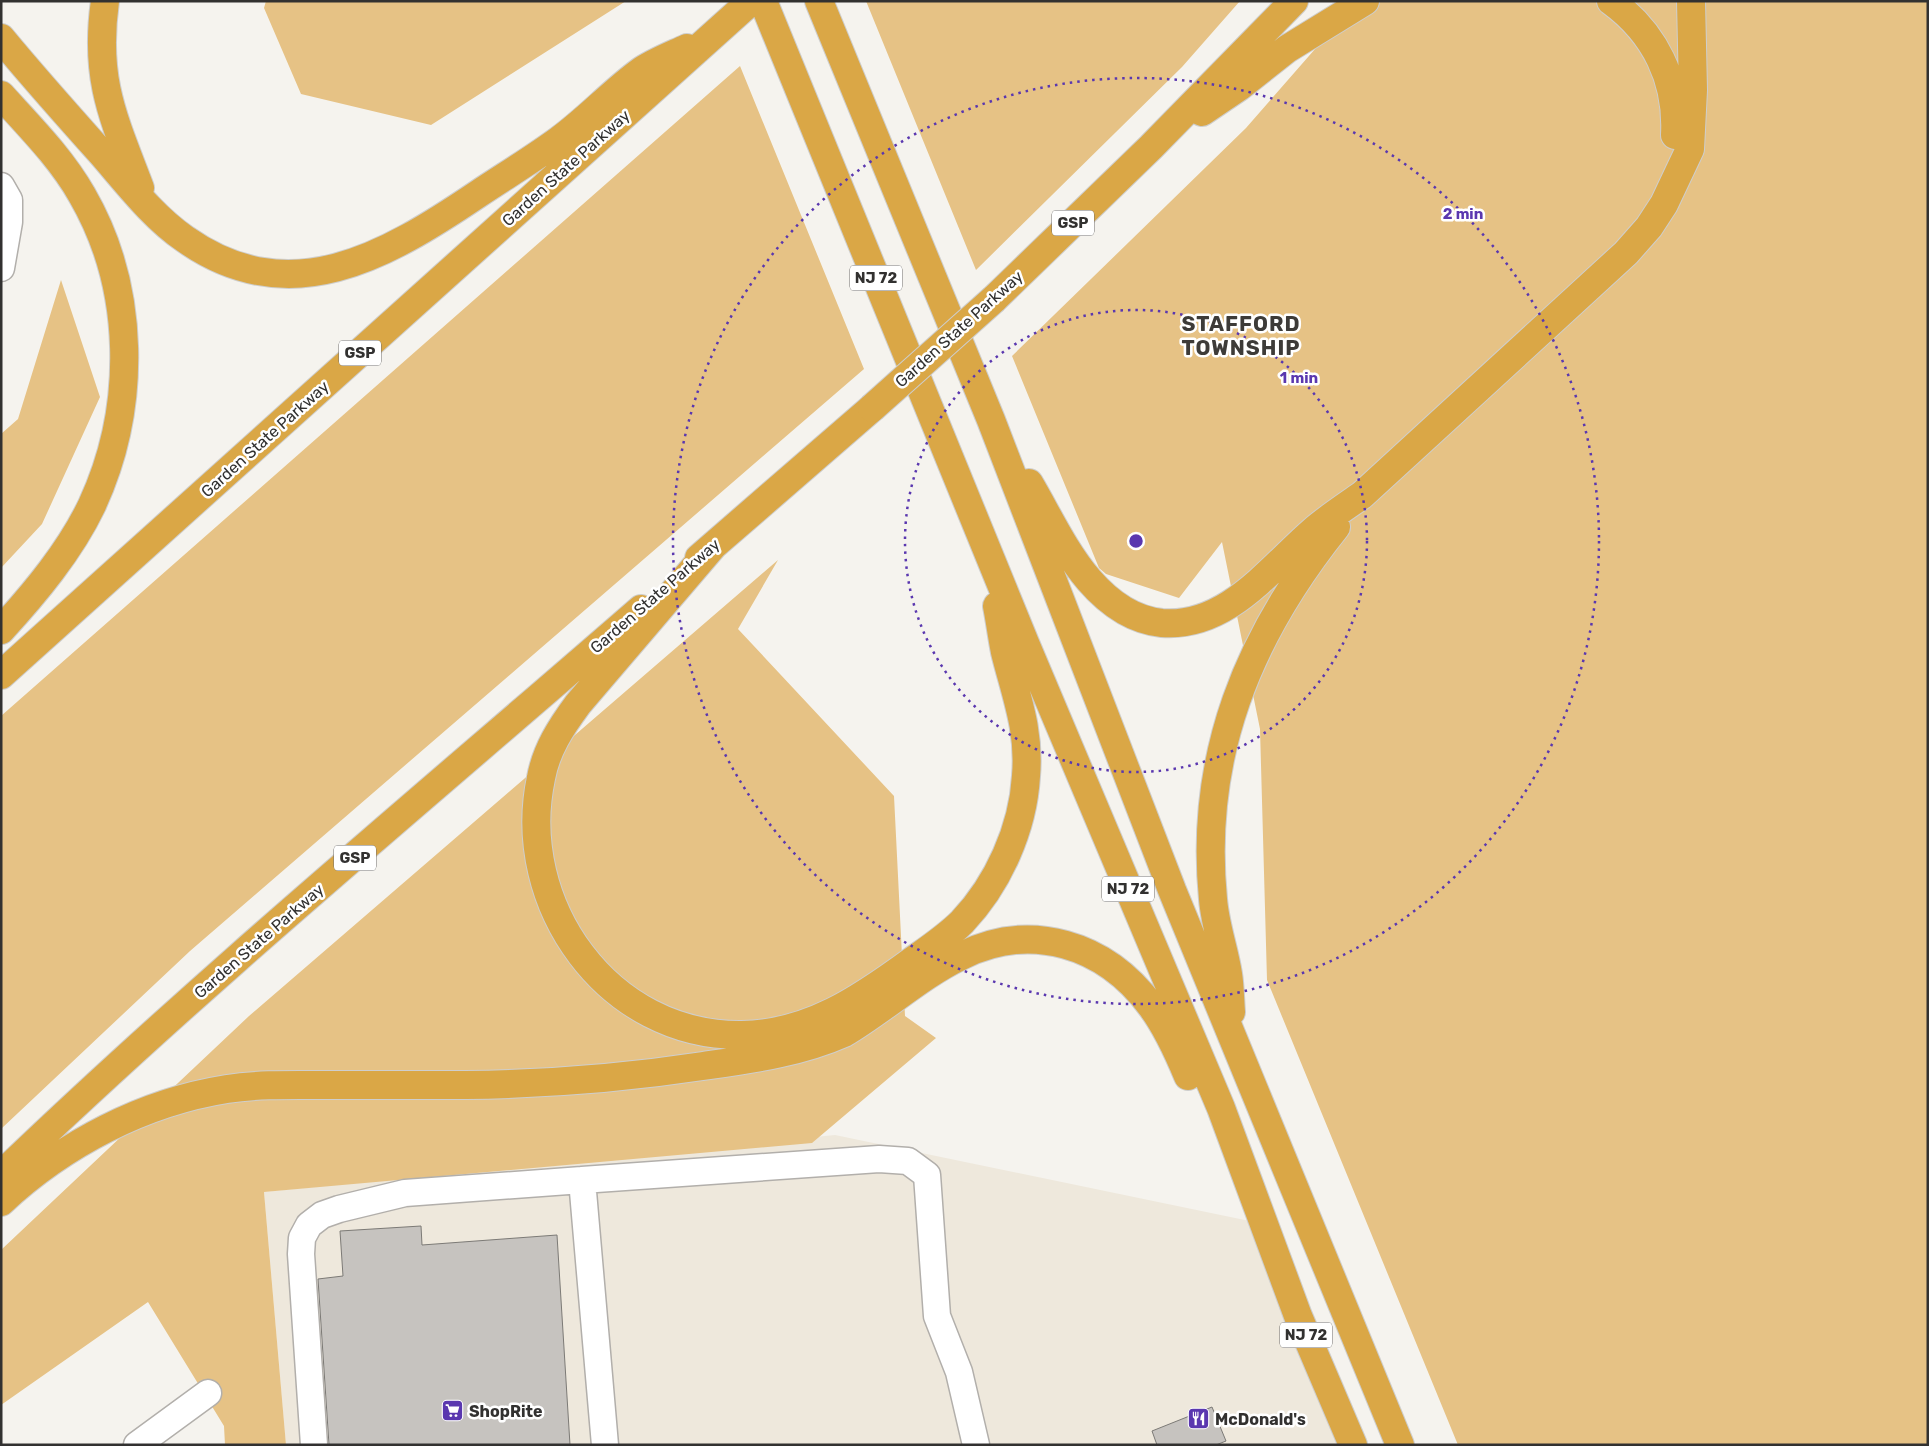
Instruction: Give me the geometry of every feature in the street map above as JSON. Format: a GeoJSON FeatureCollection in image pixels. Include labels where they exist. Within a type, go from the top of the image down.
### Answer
{"type":"FeatureCollection","features":[{"type":"Feature","properties":{"kind":"highway"},"geometry":{"type":"LineString","coordinates":[[105,1],[101,60],[106,95],[147,206]]}},
{"type":"Feature","properties":{"kind":"highway","name":"Garden State Parkway"},"geometry":{"type":"LineString","coordinates":[[1,675],[751,1]]}},
{"type":"Feature","properties":{"kind":"highway","name":"NJ 72"},"geometry":{"type":"LineString","coordinates":[[763,1],[988,555],[1221,1108],[1298,1316],[1353,1445]]}},
{"type":"Feature","properties":{"kind":"highway","name":"NJ 72"},"geometry":{"type":"LineString","coordinates":[[819,1],[991,420],[1165,872],[1400,1445]]}},
{"type":"Feature","properties":{"kind":"highway","name":"Garden State Parkway"},"geometry":{"type":"LineString","coordinates":[[1,1175],[77,1102],[207,986],[872,408],[994,298],[1151,147],[1294,1]]}},
{"type":"Feature","properties":{"kind":"highway"},"geometry":{"type":"LineString","coordinates":[[1151,147],[1240,87],[1287,49],[1365,1]]}},
{"type":"Feature","properties":{"kind":"highway"},"geometry":{"type":"LineString","coordinates":[[1610,1],[1636,22],[1648,38],[1667,73],[1673,93],[1675,113],[1675,149],[1670,195]]}},
{"type":"Feature","properties":{"kind":"highway"},"geometry":{"type":"LineString","coordinates":[[991,420],[1064,545],[1088,579],[1118,608],[1154,622],[1190,622],[1220,611],[1244,594],[1314,530],[1362,495],[1626,253],[1649,227],[1670,195],[1685,163],[1692,130],[1693,64],[1691,1]]}},
{"type":"Feature","properties":{"kind":"highway"},"geometry":{"type":"LineString","coordinates":[[1,38],[147,206],[186,240],[240,266],[288,275],[341,267],[396,246],[560,140],[642,70],[719,31]]}},
{"type":"Feature","properties":{"kind":"highway"},"geometry":{"type":"LineString","coordinates":[[1,95],[59,162],[93,215],[117,290],[124,341],[124,386],[116,437],[92,505],[47,575],[1,630]]}},
{"type":"Feature","properties":{"kind":"highway"},"geometry":{"type":"LineString","coordinates":[[1233,1038],[1228,974],[1216,919],[1211,876],[1213,812],[1224,741],[1242,684],[1268,625],[1302,572],[1362,495]]}},
{"type":"Feature","properties":{"kind":"highway"},"geometry":{"type":"LineString","coordinates":[[713,546],[578,704],[559,730],[541,777],[536,842],[543,880],[555,913],[578,952],[603,979],[633,1003],[666,1020],[706,1031],[741,1035],[781,1031],[817,1020],[835,1012],[871,990],[954,929],[982,897],[1000,867],[1014,830],[1024,795],[1026,742],[1021,705],[1006,653],[988,555]]}},
{"type":"Feature","properties":{"kind":"highway"},"geometry":{"type":"LineString","coordinates":[[1,1202],[41,1169],[101,1132],[139,1114],[204,1093],[269,1086],[488,1084],[594,1079],[778,1054],[815,1045],[844,1033],[960,956],[995,943],[1031,939],[1066,944],[1083,950],[1114,967],[1141,993],[1162,1022],[1207,1119],[1264,1224]]}},
{"type":"Feature","properties":{"kind":"street"},"geometry":{"type":"LineString","coordinates":[[1,186],[9,200],[9,222],[1,268]]}},
{"type":"Feature","properties":{"kind":"street"},"geometry":{"type":"LineString","coordinates":[[314,1445],[301,1254],[302,1238],[309,1225],[322,1215],[404,1193],[879,1159],[908,1161],[927,1176],[937,1316],[959,1372],[976,1445]]}},
{"type":"Feature","properties":{"kind":"street"},"geometry":{"type":"LineString","coordinates":[[582,1180],[605,1445]]}},
{"type":"Feature","properties":{"kind":"street"},"geometry":{"type":"LineString","coordinates":[[136,1445],[208,1393]]}},
{"type":"Feature","properties":{"kind":"shaded area"},"geometry":{"type":"Polygon","coordinates":[[[266,1],[626,1],[431,125],[301,94],[264,8],[266,1]]]}},
{"type":"Feature","properties":{"kind":"shaded area"},"geometry":{"type":"Polygon","coordinates":[[[866,1],[1240,1],[1182,67],[976,270],[866,1]]]}},
{"type":"Feature","properties":{"kind":"shaded area"},"geometry":{"type":"Polygon","coordinates":[[[1357,1],[1928,1],[1928,1445],[1458,1445],[1267,980],[1260,729],[1222,542],[1179,598],[1106,574],[1099,568],[1012,356],[1246,128],[1357,1]]]}},
{"type":"Feature","properties":{"kind":"shaded area"},"geometry":{"type":"Polygon","coordinates":[[[740,66],[864,369],[190,951],[1,1129],[1,716],[740,66]]]}},
{"type":"Feature","properties":{"kind":"shaded area"},"geometry":{"type":"Polygon","coordinates":[[[61,280],[100,397],[42,524],[1,568],[1,434],[18,419],[61,280]]]}},
{"type":"Feature","properties":{"kind":"shaded area"},"geometry":{"type":"Polygon","coordinates":[[[778,560],[738,629],[894,796],[905,1016],[936,1038],[812,1143],[264,1192],[286,1445],[225,1445],[224,1426],[148,1302],[1,1405],[1,1250],[249,1016],[778,560]]]}},
{"type":"Feature","properties":{"kind":"shaded area"},"geometry":{"type":"Polygon","coordinates":[[[835,1135],[1264,1224],[1353,1445],[286,1445],[264,1192],[835,1135]]]}},
{"type":"Feature","properties":{"kind":"building"},"geometry":{"type":"Polygon","coordinates":[[[421,1226],[422,1245],[557,1235],[570,1445],[329,1445],[318,1279],[343,1276],[340,1231],[421,1226]]]}},
{"type":"Feature","properties":{"kind":"building","name":"McDonald's"},"geometry":{"type":"Polygon","coordinates":[[[1212,1407],[1226,1441],[1216,1445],[1157,1445],[1152,1431],[1212,1407]]]}},
{"type":"Feature","properties":{"kind":"place","name":"ShopRite"},"geometry":{"type":"Point","coordinates":[453,1411]}},
{"type":"Feature","properties":{"kind":"place","name":"McDonald's"},"geometry":{"type":"Point","coordinates":[1199,1419]}},
{"type":"Feature","properties":{"kind":"district","name":"STAFFORD TOWNSHIP"},"geometry":{"type":"Point","coordinates":[1241,335]}}]}
